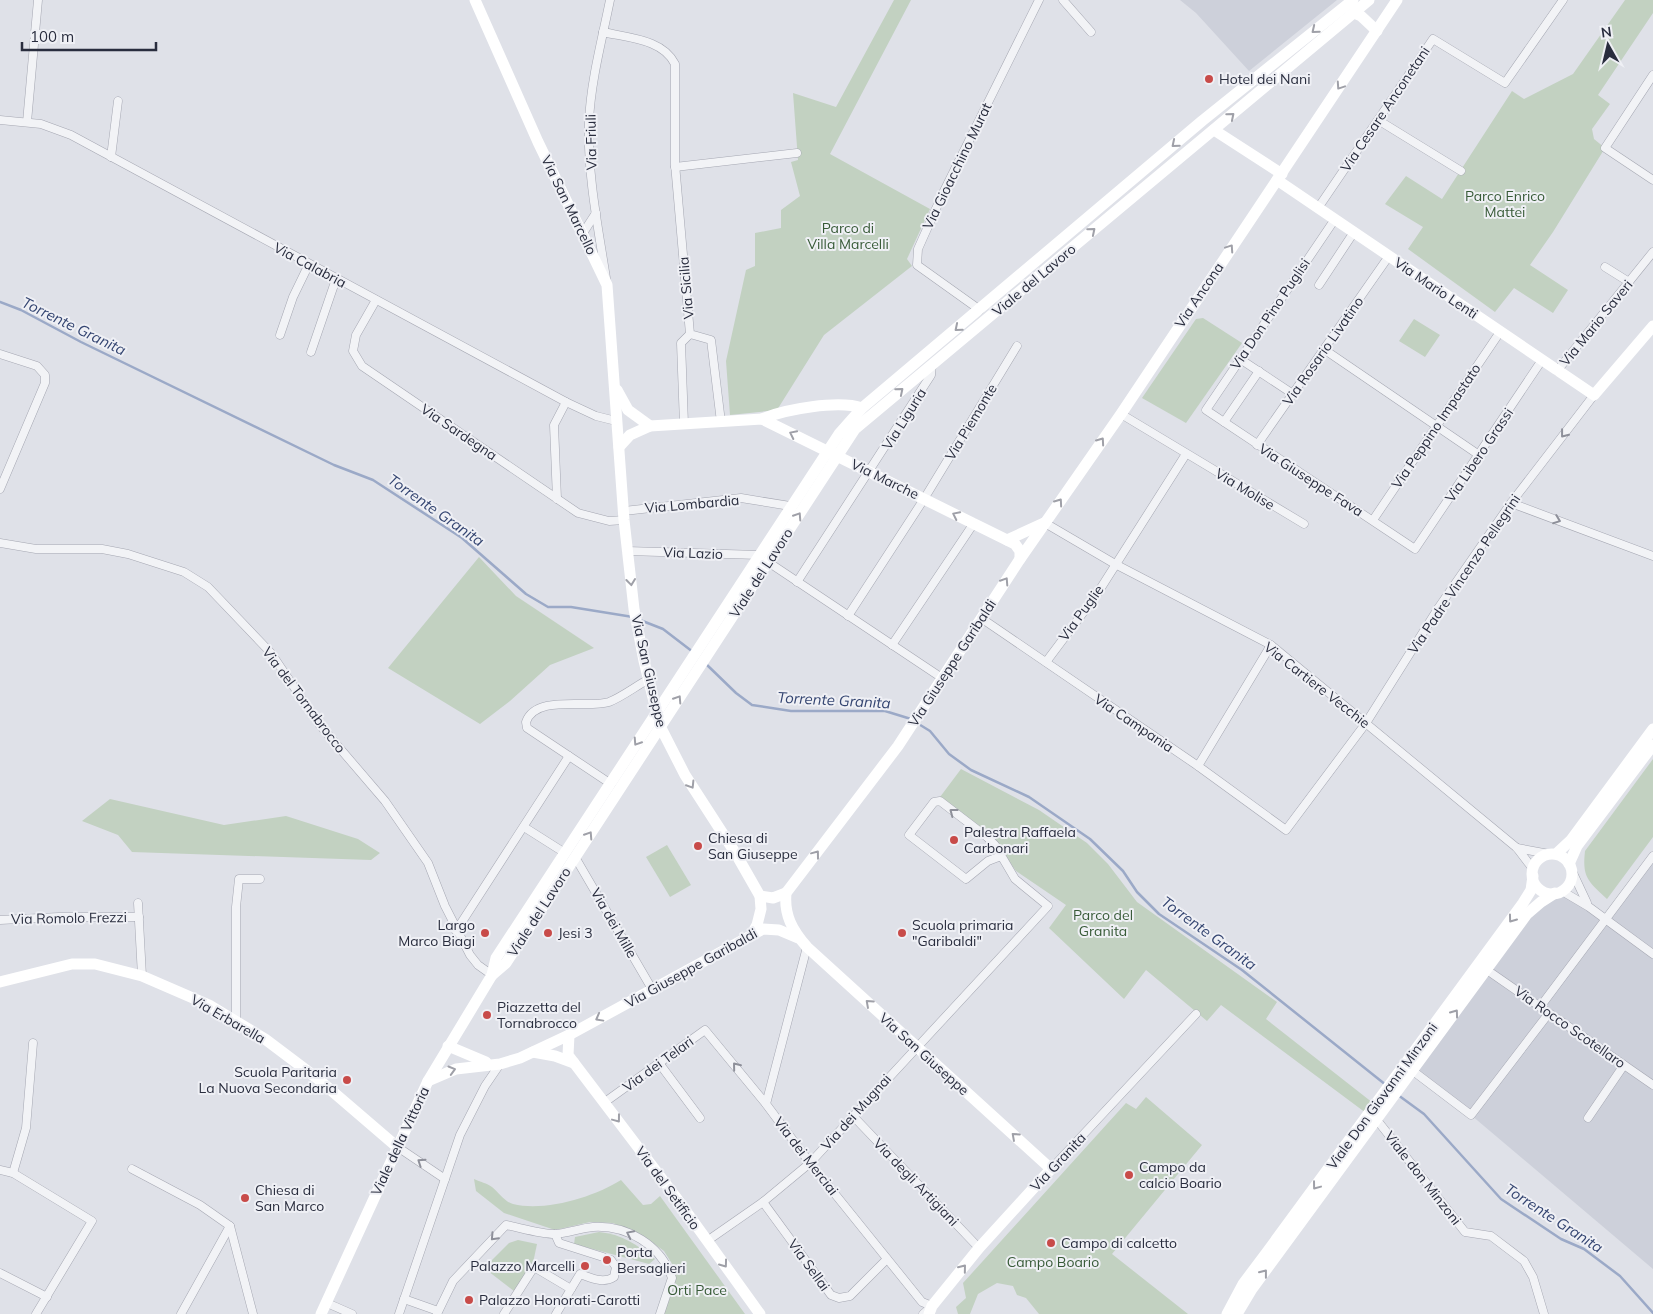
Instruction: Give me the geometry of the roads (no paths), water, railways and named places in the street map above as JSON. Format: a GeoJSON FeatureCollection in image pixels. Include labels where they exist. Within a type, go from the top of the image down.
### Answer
{"type":"FeatureCollection","features":[{"type":"Feature","properties":{"kind":"main road","name":"Via San Marcello"},"geometry":{"type":"LineString","coordinates":[[474,0],[526,116],[608,285],[616,421]]}},
{"type":"Feature","properties":{"kind":"main road","name":"Viale del Lavoro"},"geometry":{"type":"LineString","coordinates":[[570,855],[660,726],[687,675],[832,453],[847,424],[862,408],[1202,121],[1353,0]]}},
{"type":"Feature","properties":{"kind":"main road","name":"Viale del Lavoro"},"geometry":{"type":"LineString","coordinates":[[763,558],[790,506],[832,453],[863,421],[1369,0]]}},
{"type":"Feature","properties":{"kind":"main road","name":"Via Ancona"},"geometry":{"type":"LineString","coordinates":[[1020,559],[1121,414],[1397,0]]}},
{"type":"Feature","properties":{"kind":"main road"},"geometry":{"type":"LineString","coordinates":[[1354,13],[1361,16],[1377,31]]}},
{"type":"Feature","properties":{"kind":"main road","name":"Via Mario Lenti"},"geometry":{"type":"LineString","coordinates":[[1214,130],[1280,177],[1335,220],[1594,396]]}},
{"type":"Feature","properties":{"kind":"main road","name":"Via Padre Vincenzo Pellegrini"},"geometry":{"type":"LineString","coordinates":[[1594,396],[1653,326]]}},
{"type":"Feature","properties":{"kind":"main road"},"geometry":{"type":"LineString","coordinates":[[615,384],[623,402],[637,418],[650,426]]}},
{"type":"Feature","properties":{"kind":"main road"},"geometry":{"type":"LineString","coordinates":[[619,446],[630,435],[650,426],[762,419],[784,412],[852,404],[862,408]]}},
{"type":"Feature","properties":{"kind":"main road"},"geometry":{"type":"LineString","coordinates":[[616,421],[637,418]]}},
{"type":"Feature","properties":{"kind":"main road","name":"Via Marche"},"geometry":{"type":"LineString","coordinates":[[762,419],[1007,540],[1018,548],[1020,559]]}},
{"type":"Feature","properties":{"kind":"main road","name":"Via San Giuseppe"},"geometry":{"type":"LineString","coordinates":[[616,421],[634,609],[658,710],[660,726],[685,775],[736,854],[760,896]]}},
{"type":"Feature","properties":{"kind":"main road"},"geometry":{"type":"LineString","coordinates":[[1007,540],[1045,523]]}},
{"type":"Feature","properties":{"kind":"main road","name":"Via Giuseppe Garibaldi"},"geometry":{"type":"LineString","coordinates":[[786,893],[898,746],[1020,559]]}},
{"type":"Feature","properties":{"kind":"main road","name":"Viale del Lavoro"},"geometry":{"type":"LineString","coordinates":[[492,975],[506,963],[610,784],[658,710],[687,675]]}},
{"type":"Feature","properties":{"kind":"main road","name":"Viale Don Giovanni Minzoni"},"geometry":{"type":"LineString","coordinates":[[1228,1314],[1244,1284],[1381,1108],[1523,903],[1531,890],[1533,873],[1539,859],[1552,854],[1571,840],[1653,729]]}},
{"type":"Feature","properties":{"kind":"main road","name":"Viale Don Giovanni Minzoni"},"geometry":{"type":"LineString","coordinates":[[1402,1078],[1412,1071],[1528,914],[1540,902],[1559,892],[1570,883],[1571,868],[1577,846],[1653,745]]}},
{"type":"Feature","properties":{"kind":"main road"},"geometry":{"type":"LineString","coordinates":[[1552,854],[1571,868]]}},
{"type":"Feature","properties":{"kind":"main road"},"geometry":{"type":"LineString","coordinates":[[1533,873],[1534,882],[1543,891],[1559,892]]}},
{"type":"Feature","properties":{"kind":"main road"},"geometry":{"type":"LineString","coordinates":[[752,934],[757,926],[761,909],[760,896],[773,898],[786,893],[788,922],[798,938]]}},
{"type":"Feature","properties":{"kind":"main road","name":"Via Giuseppe Garibaldi"},"geometry":{"type":"LineString","coordinates":[[500,1064],[569,1035],[752,934],[770,929],[798,938]]}},
{"type":"Feature","properties":{"kind":"main road","name":"Via San Giuseppe"},"geometry":{"type":"LineString","coordinates":[[798,938],[1051,1169]]}},
{"type":"Feature","properties":{"kind":"main road","name":"Via Erbarella"},"geometry":{"type":"LineString","coordinates":[[0,982],[72,964],[95,964],[142,976],[209,1005],[236,1020],[318,1078],[396,1146]]}},
{"type":"Feature","properties":{"kind":"main road","name":"Viale della Vittoria"},"geometry":{"type":"LineString","coordinates":[[321,1314],[396,1146],[428,1081],[492,975]]}},
{"type":"Feature","properties":{"kind":"main road","name":"Via del Setificio"},"geometry":{"type":"LineString","coordinates":[[569,1035],[568,1056],[605,1102],[760,1314]]}},
{"type":"Feature","properties":{"kind":"main road"},"geometry":{"type":"LineString","coordinates":[[448,1046],[471,1057],[500,1064]]}},
{"type":"Feature","properties":{"kind":"main road"},"geometry":{"type":"LineString","coordinates":[[532,1052],[555,1056],[574,1063]]}},
{"type":"Feature","properties":{"kind":"main road"},"geometry":{"type":"LineString","coordinates":[[428,1081],[456,1069],[500,1064]]}},
{"type":"Feature","properties":{"kind":"main road","name":"Viale Don Giovanni Minzoni"},"geometry":{"type":"LineString","coordinates":[[1237,1314],[1252,1289],[1377,1120],[1381,1108]]}},
{"type":"Feature","properties":{"kind":"main road","name":"Via Granita"},"geometry":{"type":"LineString","coordinates":[[930,1310],[979,1248],[1051,1169]]}},
{"type":"Feature","properties":{"kind":"street"},"geometry":{"type":"LineString","coordinates":[[27,122],[38,0]]}},
{"type":"Feature","properties":{"kind":"street","name":"Via Friuli"},"geometry":{"type":"LineString","coordinates":[[608,285],[596,213],[590,157],[589,121],[594,75],[610,0]]}},
{"type":"Feature","properties":{"kind":"street","name":"Via Gioacchino Murat"},"geometry":{"type":"LineString","coordinates":[[980,310],[917,265],[918,249],[943,193],[1039,0]]}},
{"type":"Feature","properties":{"kind":"street"},"geometry":{"type":"LineString","coordinates":[[1063,0],[1090,32]]}},
{"type":"Feature","properties":{"kind":"street","name":"Via Cesare Anconetani"},"geometry":{"type":"LineString","coordinates":[[1318,208],[1434,39],[1505,83],[1563,0]]}},
{"type":"Feature","properties":{"kind":"street","name":"Via Sicilia"},"geometry":{"type":"LineString","coordinates":[[603,32],[657,45],[671,55],[675,64],[675,167],[690,334],[711,340],[721,422]]}},
{"type":"Feature","properties":{"kind":"street"},"geometry":{"type":"LineString","coordinates":[[1653,74],[1605,148],[1653,180]]}},
{"type":"Feature","properties":{"kind":"street"},"geometry":{"type":"LineString","coordinates":[[111,157],[118,101]]}},
{"type":"Feature","properties":{"kind":"street","name":"Via Calabria"},"geometry":{"type":"LineString","coordinates":[[0,120],[27,122],[56,129],[566,402],[596,416],[616,421]]}},
{"type":"Feature","properties":{"kind":"street"},"geometry":{"type":"LineString","coordinates":[[1378,120],[1462,171]]}},
{"type":"Feature","properties":{"kind":"street"},"geometry":{"type":"LineString","coordinates":[[675,167],[797,153]]}},
{"type":"Feature","properties":{"kind":"street"},"geometry":{"type":"LineString","coordinates":[[582,233],[596,213]]}},
{"type":"Feature","properties":{"kind":"street","name":"Via Don Pino Puglisi"},"geometry":{"type":"LineString","coordinates":[[1206,410],[1335,220]]}},
{"type":"Feature","properties":{"kind":"street"},"geometry":{"type":"LineString","coordinates":[[1318,285],[1354,232]]}},
{"type":"Feature","properties":{"kind":"street","name":"Via Mario Saveri"},"geometry":{"type":"LineString","coordinates":[[1557,370],[1653,252]]}},
{"type":"Feature","properties":{"kind":"street","name":"Via Rosario Livatino"},"geometry":{"type":"LineString","coordinates":[[1257,445],[1390,256]]}},
{"type":"Feature","properties":{"kind":"street"},"geometry":{"type":"LineString","coordinates":[[280,335],[293,297],[309,264]]}},
{"type":"Feature","properties":{"kind":"street"},"geometry":{"type":"LineString","coordinates":[[1605,267],[1629,282]]}},
{"type":"Feature","properties":{"kind":"street"},"geometry":{"type":"LineString","coordinates":[[311,352],[336,279]]}},
{"type":"Feature","properties":{"kind":"street","name":"Via Sardegna"},"geometry":{"type":"LineString","coordinates":[[376,300],[356,335],[353,351],[362,366],[578,513],[609,521],[624,516]]}},
{"type":"Feature","properties":{"kind":"street","name":"Via Peppino Impastato"},"geometry":{"type":"LineString","coordinates":[[1373,520],[1500,332]]}},
{"type":"Feature","properties":{"kind":"street"},"geometry":{"type":"LineString","coordinates":[[684,424],[681,343],[690,334]]}},
{"type":"Feature","properties":{"kind":"street","name":"Via Piemonte"},"geometry":{"type":"LineString","coordinates":[[848,616],[924,499],[1018,346]]}},
{"type":"Feature","properties":{"kind":"street"},"geometry":{"type":"LineString","coordinates":[[1325,350],[1479,455]]}},
{"type":"Feature","properties":{"kind":"street"},"geometry":{"type":"LineString","coordinates":[[0,354],[30,363],[42,370],[45,375],[45,383],[0,489]]}},
{"type":"Feature","properties":{"kind":"street"},"geometry":{"type":"LineString","coordinates":[[1240,359],[1293,394]]}},
{"type":"Feature","properties":{"kind":"street","name":"Via Libero Grassi"},"geometry":{"type":"LineString","coordinates":[[1415,549],[1542,360]]}},
{"type":"Feature","properties":{"kind":"street","name":"Via Liguria"},"geometry":{"type":"LineString","coordinates":[[797,582],[870,472],[931,375],[932,364]]}},
{"type":"Feature","properties":{"kind":"street"},"geometry":{"type":"LineString","coordinates":[[1224,422],[1259,371]]}},
{"type":"Feature","properties":{"kind":"street","name":"Via Padre Vincenzo Pellegrini"},"geometry":{"type":"LineString","coordinates":[[1286,830],[1366,723],[1439,607],[1511,503],[1594,396]]}},
{"type":"Feature","properties":{"kind":"street"},"geometry":{"type":"LineString","coordinates":[[557,499],[554,425],[566,402]]}},
{"type":"Feature","properties":{"kind":"street","name":"Via Giuseppe Fava"},"geometry":{"type":"LineString","coordinates":[[1206,410],[1415,549]]}},
{"type":"Feature","properties":{"kind":"street","name":"Via Molise"},"geometry":{"type":"LineString","coordinates":[[1121,414],[1304,524]]}},
{"type":"Feature","properties":{"kind":"street"},"geometry":{"type":"LineString","coordinates":[[1115,564],[1186,454]]}},
{"type":"Feature","properties":{"kind":"street","name":"Via Lombardia"},"geometry":{"type":"LineString","coordinates":[[624,516],[741,498],[790,506]]}},
{"type":"Feature","properties":{"kind":"street"},"geometry":{"type":"LineString","coordinates":[[1511,503],[1653,556]]}},
{"type":"Feature","properties":{"kind":"street"},"geometry":{"type":"LineString","coordinates":[[892,645],[974,523]]}},
{"type":"Feature","properties":{"kind":"street","name":"Via Cartiere Vecchie"},"geometry":{"type":"LineString","coordinates":[[1045,523],[1115,564],[1271,645],[1517,848],[1533,873]]}},
{"type":"Feature","properties":{"kind":"street","name":"Via del Tornabrocco"},"geometry":{"type":"LineString","coordinates":[[0,543],[36,549],[102,550],[128,554],[184,572],[208,587],[281,665],[319,724],[385,801],[428,863],[456,931],[474,962],[492,975]]}},
{"type":"Feature","properties":{"kind":"street","name":"Via Lazio"},"geometry":{"type":"LineString","coordinates":[[627,551],[763,558]]}},
{"type":"Feature","properties":{"kind":"street"},"geometry":{"type":"LineString","coordinates":[[763,558],[942,678]]}},
{"type":"Feature","properties":{"kind":"street","name":"Via Puglie"},"geometry":{"type":"LineString","coordinates":[[1046,662],[1097,594],[1115,564]]}},
{"type":"Feature","properties":{"kind":"street","name":"Via Campania"},"geometry":{"type":"LineString","coordinates":[[981,618],[1198,766],[1286,830]]}},
{"type":"Feature","properties":{"kind":"street"},"geometry":{"type":"LineString","coordinates":[[1198,766],[1271,645]]}},
{"type":"Feature","properties":{"kind":"street"},"geometry":{"type":"LineString","coordinates":[[610,784],[527,728],[526,722],[531,715],[552,705],[588,705],[610,702],[649,678]]}},
{"type":"Feature","properties":{"kind":"street"},"geometry":{"type":"LineString","coordinates":[[456,931],[569,756]]}},
{"type":"Feature","properties":{"kind":"street"},"geometry":{"type":"LineString","coordinates":[[940,801],[987,837],[1001,856],[988,861],[966,879],[909,835],[934,802],[940,801]]}},
{"type":"Feature","properties":{"kind":"street"},"geometry":{"type":"LineString","coordinates":[[524,827],[570,855]]}},
{"type":"Feature","properties":{"kind":"street","name":"Via Cartiere Vecchie"},"geometry":{"type":"LineString","coordinates":[[1517,848],[1552,854]]}},
{"type":"Feature","properties":{"kind":"street","name":"Via dei Mille"},"geometry":{"type":"LineString","coordinates":[[570,855],[652,989]]}},
{"type":"Feature","properties":{"kind":"street","name":"Via dei Mugnai"},"geometry":{"type":"LineString","coordinates":[[707,1241],[763,1202],[810,1163],[916,1046],[1048,906],[1015,879],[1001,856]]}},
{"type":"Feature","properties":{"kind":"street"},"geometry":{"type":"LineString","coordinates":[[1540,1006],[1653,856]]}},
{"type":"Feature","properties":{"kind":"street"},"geometry":{"type":"LineString","coordinates":[[1571,868],[1582,897],[1589,907]]}},
{"type":"Feature","properties":{"kind":"street"},"geometry":{"type":"LineString","coordinates":[[236,1020],[236,907],[239,879],[260,880]]}},
{"type":"Feature","properties":{"kind":"street"},"geometry":{"type":"LineString","coordinates":[[1559,892],[1589,907],[1653,954]]}},
{"type":"Feature","properties":{"kind":"street","name":"Via Romolo Frezzi"},"geometry":{"type":"LineString","coordinates":[[138,903],[142,976]]}},
{"type":"Feature","properties":{"kind":"street","name":"Via Romolo Frezzi"},"geometry":{"type":"LineString","coordinates":[[0,920],[59,917],[139,917]]}},
{"type":"Feature","properties":{"kind":"street","name":"Via dei Merciai"},"geometry":{"type":"LineString","coordinates":[[807,947],[766,1104],[810,1163],[930,1310]]}},
{"type":"Feature","properties":{"kind":"street","name":"Via Rocco Scotellaro"},"geometry":{"type":"LineString","coordinates":[[1487,970],[1653,1085]]}},
{"type":"Feature","properties":{"kind":"street"},"geometry":{"type":"LineString","coordinates":[[1412,1071],[1471,1115],[1549,1013]]}},
{"type":"Feature","properties":{"kind":"street","name":"Via Granita"},"geometry":{"type":"LineString","coordinates":[[1051,1169],[1196,1014]]}},
{"type":"Feature","properties":{"kind":"street","name":"Via dei Telari"},"geometry":{"type":"LineString","coordinates":[[605,1102],[705,1030],[766,1104]]}},
{"type":"Feature","properties":{"kind":"street"},"geometry":{"type":"LineString","coordinates":[[13,1173],[26,1128],[33,1043]]}},
{"type":"Feature","properties":{"kind":"street"},"geometry":{"type":"LineString","coordinates":[[660,1063],[700,1118]]}},
{"type":"Feature","properties":{"kind":"street"},"geometry":{"type":"LineString","coordinates":[[399,1314],[460,1135],[489,1079],[500,1064]]}},
{"type":"Feature","properties":{"kind":"street"},"geometry":{"type":"LineString","coordinates":[[479,1065],[486,1071],[489,1079]]}},
{"type":"Feature","properties":{"kind":"street"},"geometry":{"type":"LineString","coordinates":[[1588,1118],[1624,1065]]}},
{"type":"Feature","properties":{"kind":"street","name":"Via degli Artigiani"},"geometry":{"type":"LineString","coordinates":[[853,1116],[979,1248]]}},
{"type":"Feature","properties":{"kind":"street","name":"Viale don Minzoni"},"geometry":{"type":"LineString","coordinates":[[1377,1120],[1464,1232],[1491,1236],[1524,1262],[1534,1277],[1544,1314]]}},
{"type":"Feature","properties":{"kind":"street"},"geometry":{"type":"LineString","coordinates":[[396,1146],[445,1179]]}},
{"type":"Feature","properties":{"kind":"street"},"geometry":{"type":"LineString","coordinates":[[132,1169],[200,1204],[230,1226],[253,1314]]}},
{"type":"Feature","properties":{"kind":"street"},"geometry":{"type":"LineString","coordinates":[[0,1170],[13,1173],[92,1221],[48,1297],[36,1314]]}},
{"type":"Feature","properties":{"kind":"street","name":"Via Sellai"},"geometry":{"type":"LineString","coordinates":[[763,1202],[831,1295],[839,1298],[850,1296],[887,1259]]}},
{"type":"Feature","properties":{"kind":"street"},"geometry":{"type":"LineString","coordinates":[[181,1314],[230,1226]]}},
{"type":"Feature","properties":{"kind":"street"},"geometry":{"type":"LineString","coordinates":[[404,1299],[437,1312],[453,1281],[506,1226],[555,1234],[591,1227],[611,1227],[628,1232],[660,1254],[672,1278],[660,1314]]}},
{"type":"Feature","properties":{"kind":"street"},"geometry":{"type":"LineString","coordinates":[[555,1234],[559,1244],[603,1257]]}},
{"type":"Feature","properties":{"kind":"street"},"geometry":{"type":"LineString","coordinates":[[556,1314],[580,1274],[601,1281],[614,1277],[616,1268],[611,1260]]}},
{"type":"Feature","properties":{"kind":"street"},"geometry":{"type":"LineString","coordinates":[[504,1314],[534,1267],[571,1289]]}},
{"type":"Feature","properties":{"kind":"street"},"geometry":{"type":"LineString","coordinates":[[0,1273],[48,1297]]}},
{"type":"Feature","properties":{"kind":"street"},"geometry":{"type":"LineString","coordinates":[[327,1303],[352,1314]]}},
{"type":"Feature","properties":{"kind":"street","name":"Via Granita"},"geometry":{"type":"LineString","coordinates":[[923,1314],[930,1310]]}},
{"type":"Feature","properties":{"kind":"waterway","name":"Torrente Granita"},"geometry":{"type":"LineString","coordinates":[[0,302],[21,310],[81,342],[334,465],[373,480],[462,538],[526,594],[548,607],[571,607],[633,617]]}},
{"type":"Feature","properties":{"kind":"waterway","name":"Torrente Granita"},"geometry":{"type":"LineString","coordinates":[[640,620],[663,629],[693,652]]}},
{"type":"Feature","properties":{"kind":"waterway","name":"Torrente Granita"},"geometry":{"type":"LineString","coordinates":[[706,664],[736,693],[752,705],[791,711],[885,711],[911,719]]}},
{"type":"Feature","properties":{"kind":"waterway","name":"Torrente Granita"},"geometry":{"type":"LineString","coordinates":[[917,723],[930,731],[949,754],[971,770],[1029,797],[1090,839],[1123,871],[1137,892],[1159,914],[1242,970],[1386,1085]]}},
{"type":"Feature","properties":{"kind":"waterway","name":"Torrente Granita"},"geometry":{"type":"LineString","coordinates":[[1398,1095],[1424,1114],[1501,1199],[1561,1239],[1584,1249],[1620,1276],[1653,1313]]}},
{"type":"Feature","properties":{"kind":"place","name":"Hotel dei Nani"},"geometry":{"type":"Point","coordinates":[1209,79]}},
{"type":"Feature","properties":{"kind":"place","name":"Palestra Raffaela Carbonari"},"geometry":{"type":"Point","coordinates":[954,840]}},
{"type":"Feature","properties":{"kind":"place","name":"Chiesa di San Giuseppe"},"geometry":{"type":"Point","coordinates":[698,846]}},
{"type":"Feature","properties":{"kind":"place","name":"Largo Marco Biagi"},"geometry":{"type":"Point","coordinates":[485,933]}},
{"type":"Feature","properties":{"kind":"place","name":"Jesi 3"},"geometry":{"type":"Point","coordinates":[548,933]}},
{"type":"Feature","properties":{"kind":"place","name":"Scuola primaria \"Garibaldi\""},"geometry":{"type":"Point","coordinates":[902,933]}},
{"type":"Feature","properties":{"kind":"place","name":"Piazzetta del Tornabrocco"},"geometry":{"type":"Point","coordinates":[487,1015]}},
{"type":"Feature","properties":{"kind":"place","name":"Scuola Paritaria La Nuova Secondaria"},"geometry":{"type":"Point","coordinates":[347,1080]}},
{"type":"Feature","properties":{"kind":"place","name":"Campo da calcio Boario"},"geometry":{"type":"Point","coordinates":[1129,1175]}},
{"type":"Feature","properties":{"kind":"place","name":"Chiesa di San Marco"},"geometry":{"type":"Point","coordinates":[245,1198]}},
{"type":"Feature","properties":{"kind":"place","name":"Campo di calcetto"},"geometry":{"type":"Point","coordinates":[1051,1243]}},
{"type":"Feature","properties":{"kind":"place","name":"Porta Bersaglieri"},"geometry":{"type":"Point","coordinates":[607,1260]}},
{"type":"Feature","properties":{"kind":"place","name":"Palazzo Marcelli"},"geometry":{"type":"Point","coordinates":[585,1266]}},
{"type":"Feature","properties":{"kind":"place","name":"Palazzo Honorati-Carotti"},"geometry":{"type":"Point","coordinates":[469,1300]}},
{"type":"Feature","properties":{"kind":"park label","name":"Parco Enrico Mattei"},"geometry":{"type":"Point","coordinates":[1505,204]}},
{"type":"Feature","properties":{"kind":"park label","name":"Parco di Villa Marcelli"},"geometry":{"type":"Point","coordinates":[848,236]}},
{"type":"Feature","properties":{"kind":"park label","name":"Parco del Granita"},"geometry":{"type":"Point","coordinates":[1103,924]}},
{"type":"Feature","properties":{"kind":"park label","name":"Campo Boario"},"geometry":{"type":"Point","coordinates":[1053,1262]}},
{"type":"Feature","properties":{"kind":"park label","name":"Orti Pace"},"geometry":{"type":"Point","coordinates":[697,1290]}}]}
